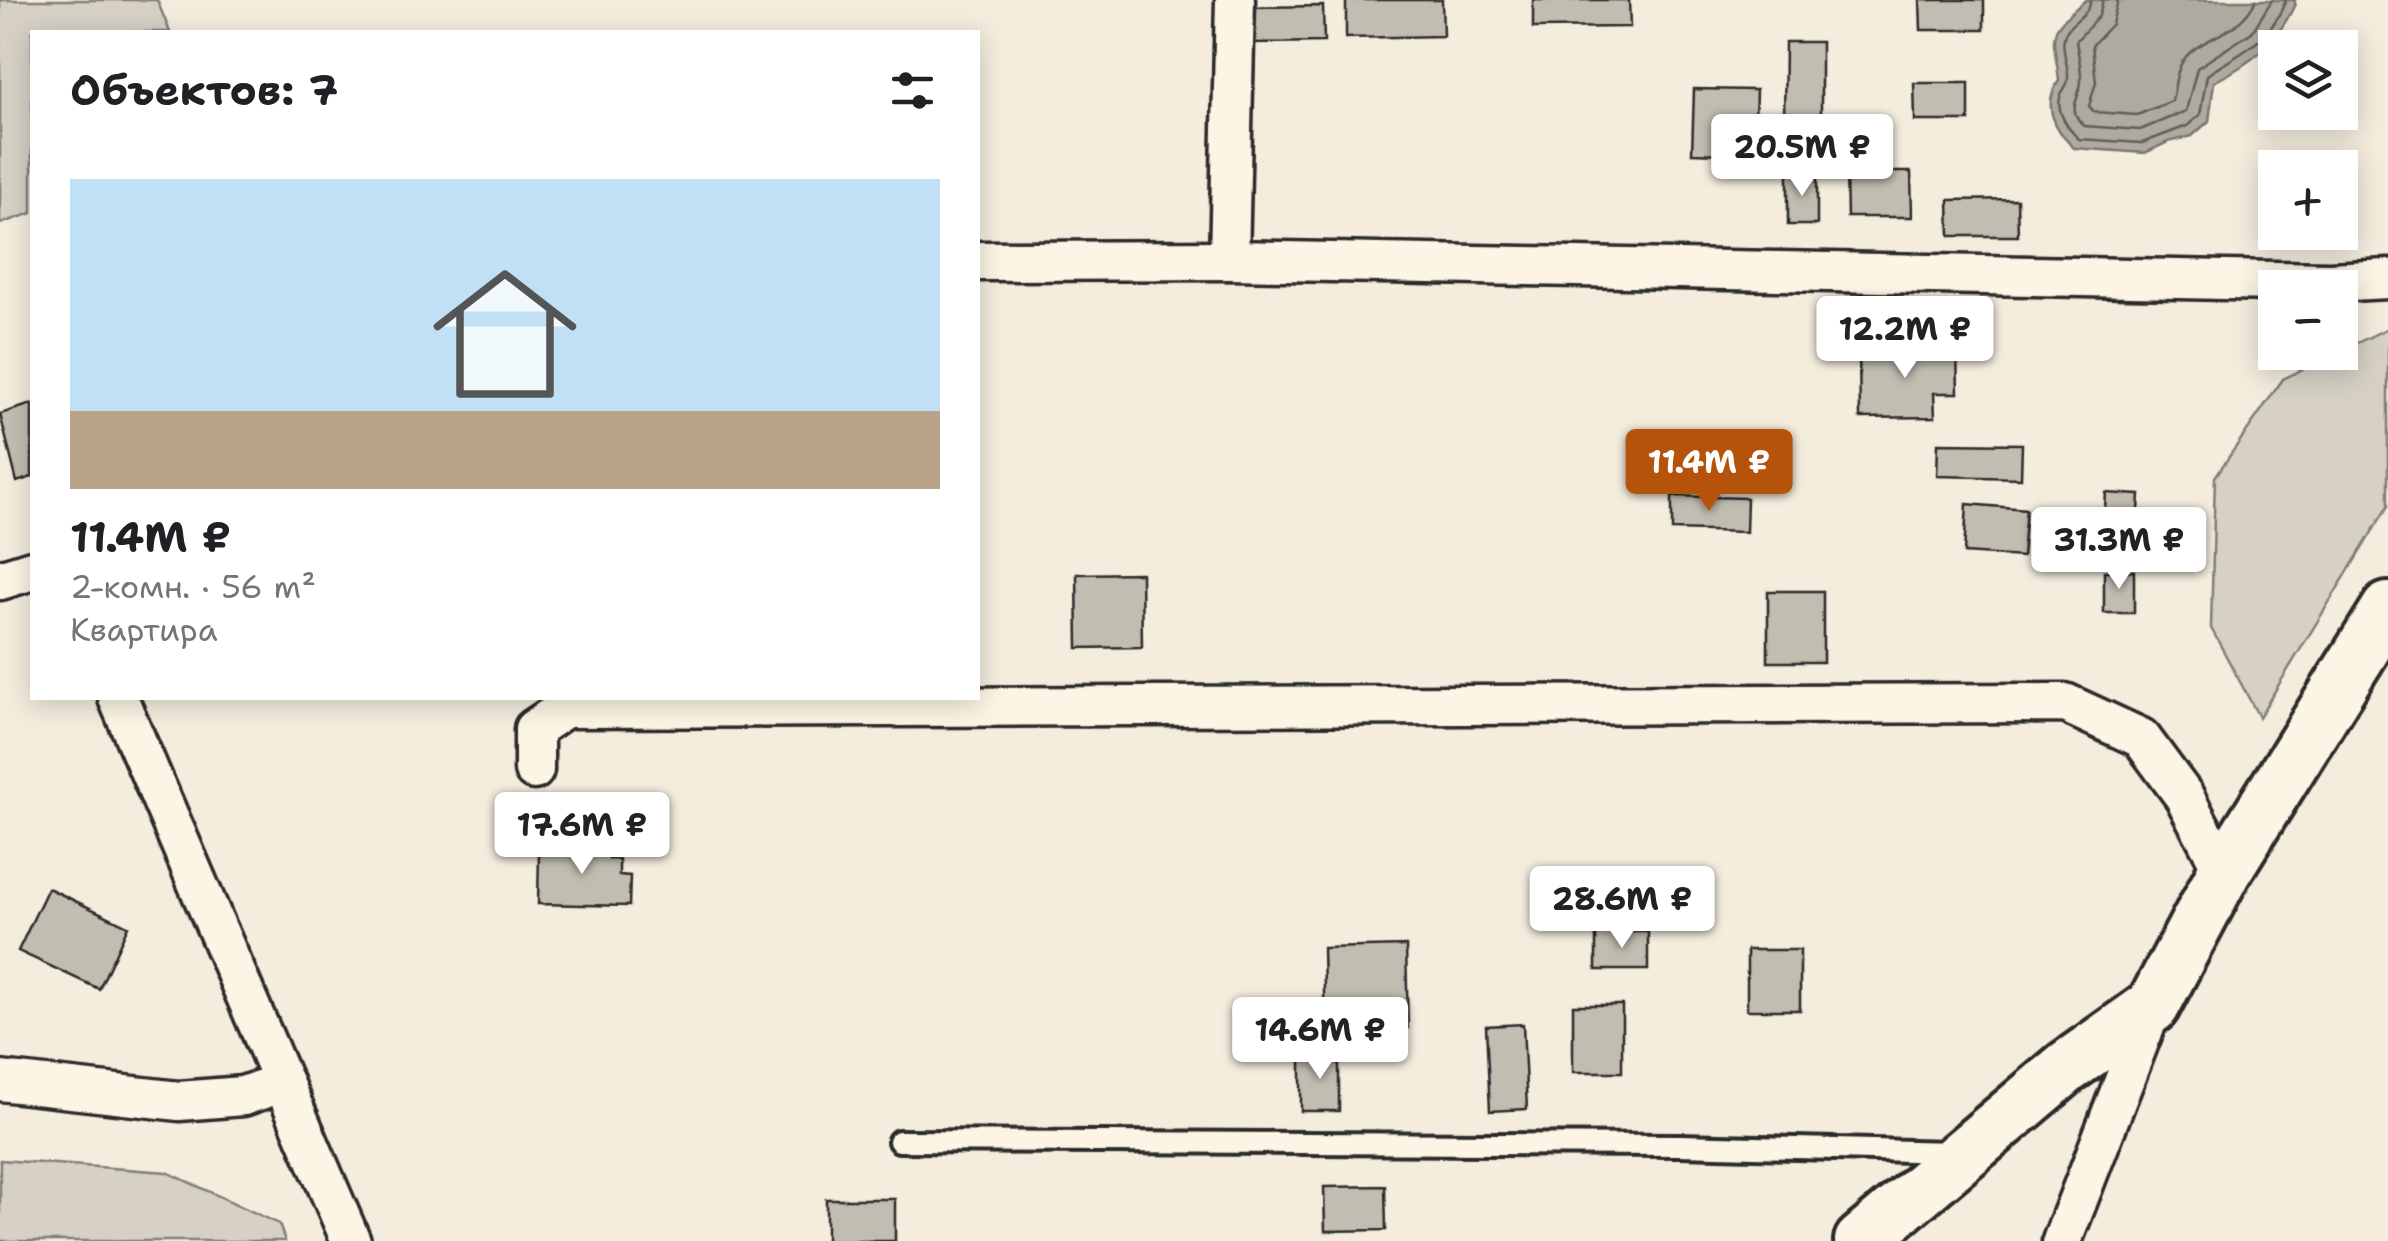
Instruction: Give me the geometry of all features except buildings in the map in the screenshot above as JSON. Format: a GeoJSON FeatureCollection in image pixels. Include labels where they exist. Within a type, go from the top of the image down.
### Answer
{"type":"FeatureCollection","features":[{"type":"Feature","properties":{"kind":"street"},"geometry":{"type":"LineString","coordinates":[[1230,260],[1235,0]]}},
{"type":"Feature","properties":{"kind":"street"},"geometry":{"type":"LineString","coordinates":[[980,262],[1230,260],[2299,278],[2330,282],[2388,279]]}},
{"type":"Feature","properties":{"kind":"street"},"geometry":{"type":"LineString","coordinates":[[0,580],[30,571]]}},
{"type":"Feature","properties":{"kind":"street"},"geometry":{"type":"LineString","coordinates":[[2062,1241],[2153,1006],[2224,872],[2388,610]]}},
{"type":"Feature","properties":{"kind":"street"},"geometry":{"type":"LineString","coordinates":[[119,700],[351,1241]]}},
{"type":"Feature","properties":{"kind":"street"},"geometry":{"type":"LineString","coordinates":[[534,770],[534,729],[566,708],[2065,704],[2142,738],[2184,796],[2224,872]]}},
{"type":"Feature","properties":{"kind":"street"},"geometry":{"type":"LineString","coordinates":[[1862,1241],[2067,1068],[2153,1006]]}},
{"type":"Feature","properties":{"kind":"street"},"geometry":{"type":"LineString","coordinates":[[0,1081],[179,1101],[243,1096],[283,1082]]}},
{"type":"Feature","properties":{"kind":"lane"},"geometry":{"type":"LineString","coordinates":[[899,1140],[1680,1145],[1962,1153]]}},
{"type":"Feature","properties":{"kind":"shaded area"},"geometry":{"type":"Polygon","coordinates":[[[0,0],[157,0],[169,30],[30,30],[30,214],[0,224],[0,0]]]}},
{"type":"Feature","properties":{"kind":"shaded area"},"geometry":{"type":"Polygon","coordinates":[[[2388,328],[2388,506],[2259,717],[2211,628],[2215,477],[2283,379],[2302,370],[2358,370],[2358,343],[2388,328]]]}},
{"type":"Feature","properties":{"kind":"shaded area"},"geometry":{"type":"Polygon","coordinates":[[[0,1160],[167,1172],[279,1224],[285,1241],[0,1241],[0,1160]]]}},
{"type":"Feature","properties":{"kind":"water"},"geometry":{"type":"Polygon","coordinates":[[[2086,0],[2295,0],[2280,30],[2258,30],[2258,53],[2214,82],[2209,121],[2192,136],[2145,153],[2074,148],[2061,133],[2051,99],[2059,81],[2054,35],[2063,20],[2086,0]]]}}]}
